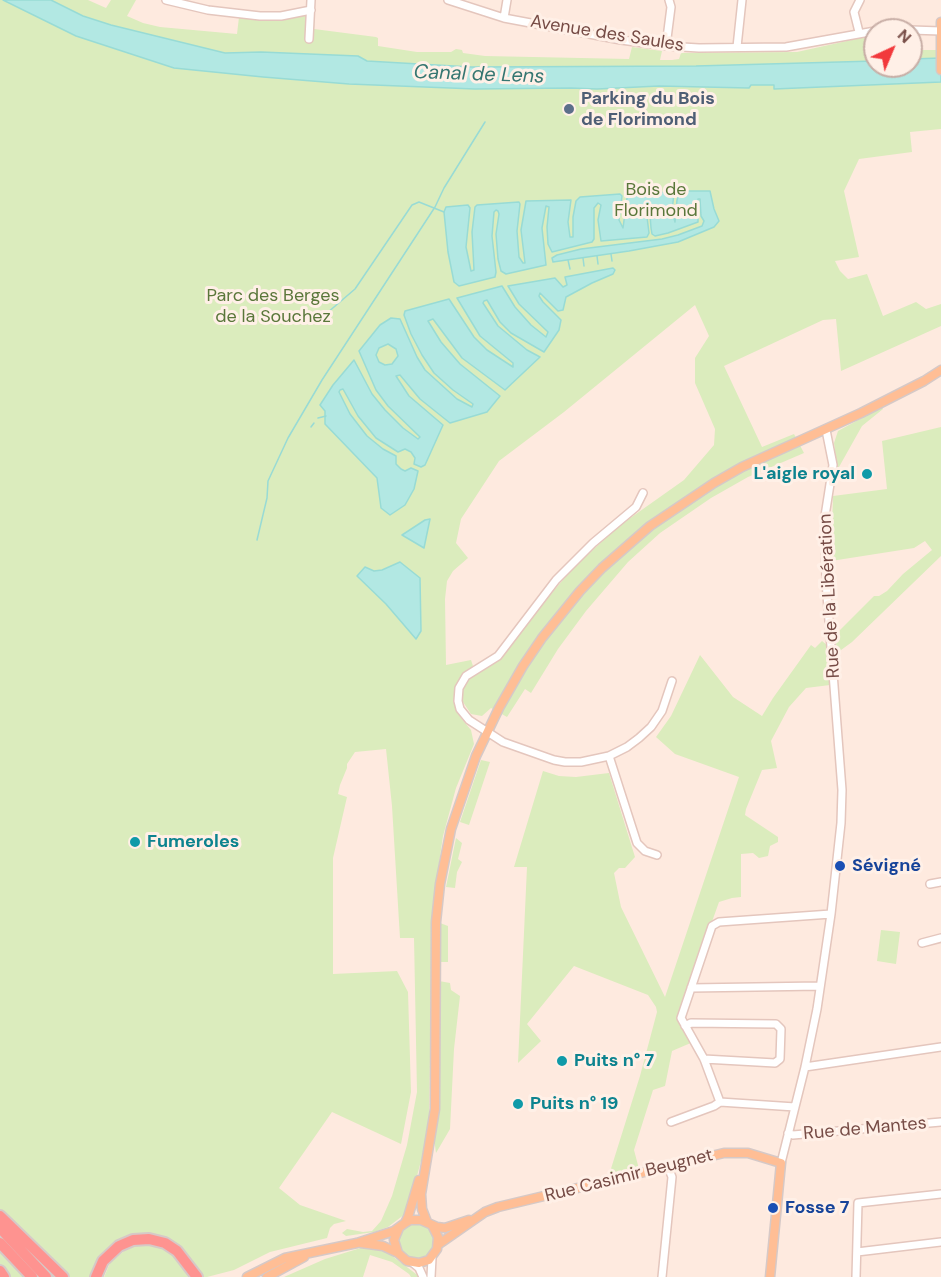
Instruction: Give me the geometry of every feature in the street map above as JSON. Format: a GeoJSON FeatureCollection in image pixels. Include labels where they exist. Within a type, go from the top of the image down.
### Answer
{"type":"FeatureCollection","features":[{"type":"Feature","properties":{"kind":"highway"},"geometry":{"type":"LineString","coordinates":[[0,1216],[63,1277]]}},
{"type":"Feature","properties":{"kind":"highway"},"geometry":{"type":"LineString","coordinates":[[0,1228],[46,1277]]}},
{"type":"Feature","properties":{"kind":"highway"},"geometry":{"type":"LineString","coordinates":[[96,1277],[103,1261],[112,1251],[126,1242],[141,1239],[156,1240],[170,1246],[183,1257],[193,1274]]}},
{"type":"Feature","properties":{"kind":"highway"},"geometry":{"type":"LineString","coordinates":[[0,1243],[32,1277]]}},
{"type":"Feature","properties":{"kind":"highway"},"geometry":{"type":"LineString","coordinates":[[0,1271],[4,1277]]}},
{"type":"Feature","properties":{"kind":"main road"},"geometry":{"type":"LineString","coordinates":[[941,28],[941,70]]}},
{"type":"Feature","properties":{"kind":"main road"},"geometry":{"type":"LineString","coordinates":[[439,1244],[438,1237],[422,1209],[421,1194],[435,1109],[436,922],[440,884],[446,850],[476,756],[523,666],[542,638],[580,591],[650,526],[742,467],[826,430],[924,381],[941,370]]}},
{"type":"Feature","properties":{"kind":"main road","name":"Rue Casimir Beugnet"},"geometry":{"type":"LineString","coordinates":[[478,1217],[498,1207],[724,1153],[748,1153],[781,1163]]}},
{"type":"Feature","properties":{"kind":"main road"},"geometry":{"type":"LineString","coordinates":[[770,1277],[781,1163]]}},
{"type":"Feature","properties":{"kind":"main road"},"geometry":{"type":"LineString","coordinates":[[424,1169],[394,1240],[402,1258],[413,1263],[426,1262],[432,1258],[439,1244],[478,1217]]}},
{"type":"Feature","properties":{"kind":"main road"},"geometry":{"type":"LineString","coordinates":[[247,1277],[285,1258],[357,1243],[394,1231],[416,1219],[446,1228],[478,1217]]}},
{"type":"Feature","properties":{"kind":"main road"},"geometry":{"type":"LineString","coordinates":[[357,1243],[382,1246],[398,1253]]}},
{"type":"Feature","properties":{"kind":"main road"},"geometry":{"type":"LineString","coordinates":[[267,1277],[311,1252]]}},
{"type":"Feature","properties":{"kind":"street"},"geometry":{"type":"LineString","coordinates":[[166,0],[208,10],[260,16],[281,16],[310,10]]}},
{"type":"Feature","properties":{"kind":"street"},"geometry":{"type":"LineString","coordinates":[[309,39],[311,0]]}},
{"type":"Feature","properties":{"kind":"street","name":"Avenue des Saules"},"geometry":{"type":"LineString","coordinates":[[448,0],[504,18],[666,46],[699,48],[801,46],[863,32]]}},
{"type":"Feature","properties":{"kind":"street"},"geometry":{"type":"LineString","coordinates":[[504,18],[507,0]]}},
{"type":"Feature","properties":{"kind":"street"},"geometry":{"type":"LineString","coordinates":[[666,46],[671,7],[669,0]]}},
{"type":"Feature","properties":{"kind":"street"},"geometry":{"type":"LineString","coordinates":[[737,47],[742,0]]}},
{"type":"Feature","properties":{"kind":"street"},"geometry":{"type":"LineString","coordinates":[[859,33],[854,12],[860,0]]}},
{"type":"Feature","properties":{"kind":"street"},"geometry":{"type":"LineString","coordinates":[[923,29],[941,28]]}},
{"type":"Feature","properties":{"kind":"street","name":"Rue de la Libération"},"geometry":{"type":"LineString","coordinates":[[781,1163],[805,1067],[820,986],[838,858],[842,790],[826,582],[825,516],[833,465],[826,430]]}},
{"type":"Feature","properties":{"kind":"street"},"geometry":{"type":"LineString","coordinates":[[643,493],[636,507],[593,543],[556,580],[498,656],[474,669],[462,680],[458,701],[460,709],[476,726],[503,742],[565,762],[597,760],[627,747],[651,728],[662,711],[672,681]]}},
{"type":"Feature","properties":{"kind":"street"},"geometry":{"type":"LineString","coordinates":[[609,756],[637,843],[645,851],[657,855]]}},
{"type":"Feature","properties":{"kind":"street"},"geometry":{"type":"LineString","coordinates":[[930,885],[941,882]]}},
{"type":"Feature","properties":{"kind":"street"},"geometry":{"type":"LineString","coordinates":[[720,1102],[704,1059],[681,1018],[712,926],[716,923],[831,914]]}},
{"type":"Feature","properties":{"kind":"street"},"geometry":{"type":"LineString","coordinates":[[922,943],[941,938]]}},
{"type":"Feature","properties":{"kind":"street"},"geometry":{"type":"LineString","coordinates":[[691,988],[820,986]]}},
{"type":"Feature","properties":{"kind":"street"},"geometry":{"type":"LineString","coordinates":[[685,1026],[691,1023],[776,1024],[780,1026],[780,1059],[777,1062],[704,1059]]}},
{"type":"Feature","properties":{"kind":"street"},"geometry":{"type":"LineString","coordinates":[[805,1067],[941,1047]]}},
{"type":"Feature","properties":{"kind":"street"},"geometry":{"type":"LineString","coordinates":[[671,1122],[720,1102],[795,1107]]}},
{"type":"Feature","properties":{"kind":"street","name":"Rue de Mantes"},"geometry":{"type":"LineString","coordinates":[[788,1133],[793,1135],[941,1122]]}},
{"type":"Feature","properties":{"kind":"street"},"geometry":{"type":"LineString","coordinates":[[662,1277],[672,1177],[668,1167]]}},
{"type":"Feature","properties":{"kind":"street"},"geometry":{"type":"LineString","coordinates":[[856,1277],[858,1203],[941,1194]]}},
{"type":"Feature","properties":{"kind":"street"},"geometry":{"type":"LineString","coordinates":[[857,1252],[941,1242]]}},
{"type":"Feature","properties":{"kind":"street"},"geometry":{"type":"LineString","coordinates":[[431,1277],[432,1258]]}},
{"type":"Feature","properties":{"kind":"street"},"geometry":{"type":"LineString","coordinates":[[413,1263],[419,1268],[423,1277]]}},
{"type":"Feature","properties":{"kind":"green space","name":"Parc des Berges de la Souchez"},"geometry":{"type":"Polygon","coordinates":[[[0,0],[88,0],[106,8],[111,0],[136,0],[127,16],[143,23],[160,27],[237,34],[239,17],[271,20],[315,14],[314,29],[376,37],[378,46],[417,52],[451,52],[456,49],[462,50],[463,53],[485,56],[629,59],[632,47],[662,51],[660,60],[672,60],[679,59],[681,53],[797,52],[863,37],[863,78],[923,78],[923,50],[941,50],[938,82],[941,82],[941,129],[910,132],[912,152],[859,159],[844,191],[859,257],[835,261],[840,271],[848,279],[867,274],[883,316],[916,302],[926,309],[941,304],[941,326],[841,371],[836,319],[823,320],[724,366],[762,447],[794,434],[804,453],[748,477],[711,498],[660,533],[628,562],[586,611],[558,649],[531,693],[525,689],[507,717],[491,708],[482,716],[471,714],[463,702],[465,684],[474,674],[502,658],[532,616],[574,567],[619,526],[684,480],[714,445],[715,429],[695,383],[695,358],[709,336],[695,305],[564,412],[499,461],[461,519],[456,543],[468,558],[453,571],[447,581],[446,665],[471,660],[473,666],[460,678],[454,703],[461,718],[471,730],[474,744],[456,788],[443,836],[432,923],[429,1125],[405,1214],[388,1227],[374,1232],[346,1236],[342,1233],[347,1229],[372,1231],[381,1221],[392,1196],[407,1145],[417,1092],[414,938],[400,938],[386,749],[355,752],[347,764],[340,785],[338,794],[347,797],[333,858],[333,974],[397,971],[408,992],[411,1092],[401,1144],[332,1112],[279,1188],[300,1205],[346,1221],[334,1224],[327,1238],[270,1252],[234,1270],[207,1277],[199,1277],[182,1251],[131,1237],[94,1277],[70,1277],[0,1209],[0,0]]]}},
{"type":"Feature","properties":{"kind":"green space"},"geometry":{"type":"Polygon","coordinates":[[[882,407],[883,409],[862,426],[837,467],[834,443],[838,431],[882,407]]]}},
{"type":"Feature","properties":{"kind":"green space"},"geometry":{"type":"Polygon","coordinates":[[[941,427],[941,556],[852,642],[837,653],[835,635],[874,596],[887,591],[932,550],[925,541],[914,548],[831,561],[833,496],[887,489],[882,441],[941,427]]]}},
{"type":"Feature","properties":{"kind":"green space"},"geometry":{"type":"Polygon","coordinates":[[[822,641],[827,645],[830,685],[806,688],[789,707],[771,741],[777,768],[762,770],[746,809],[745,815],[778,837],[778,842],[770,846],[768,856],[759,858],[753,853],[741,854],[741,897],[719,902],[678,1017],[693,1042],[672,1051],[665,1086],[653,1090],[634,1150],[639,1169],[609,1175],[657,1012],[648,995],[574,966],[527,1024],[541,1041],[518,1063],[527,867],[514,867],[543,771],[559,776],[576,777],[609,773],[635,857],[625,868],[619,868],[614,873],[621,907],[665,997],[739,777],[675,754],[656,737],[671,716],[700,655],[733,697],[762,716],[811,645],[815,648],[822,641]]]}},
{"type":"Feature","properties":{"kind":"green space"},"geometry":{"type":"Polygon","coordinates":[[[481,760],[490,762],[469,825],[460,822],[481,760]]]}},
{"type":"Feature","properties":{"kind":"green space"},"geometry":{"type":"Polygon","coordinates":[[[456,838],[462,843],[458,859],[462,862],[457,872],[455,888],[446,887],[456,838]]]}},
{"type":"Feature","properties":{"kind":"green space"},"geometry":{"type":"Polygon","coordinates":[[[440,923],[448,926],[448,962],[439,962],[440,923]]]}},
{"type":"Feature","properties":{"kind":"green space"},"geometry":{"type":"Polygon","coordinates":[[[881,930],[900,932],[896,964],[877,961],[881,930]]]}},
{"type":"Feature","properties":{"kind":"green space"},"geometry":{"type":"Polygon","coordinates":[[[439,981],[450,983],[451,990],[460,996],[454,1049],[450,1129],[436,1153],[434,1138],[439,981]]]}},
{"type":"Feature","properties":{"kind":"green space"},"geometry":{"type":"Polygon","coordinates":[[[416,1223],[428,1229],[434,1241],[428,1253],[416,1259],[404,1253],[398,1241],[404,1229],[416,1223]]]}},
{"type":"Feature","properties":{"kind":"green space"},"geometry":{"type":"Polygon","coordinates":[[[149,1243],[170,1250],[187,1271],[188,1277],[104,1277],[110,1263],[124,1251],[149,1243]]]}},
{"type":"Feature","properties":{"kind":"green space"},"geometry":{"type":"Polygon","coordinates":[[[367,1246],[375,1246],[378,1250],[383,1249],[420,1277],[411,1277],[392,1262],[370,1255],[363,1277],[284,1277],[325,1259],[367,1246]]]}},
{"type":"Feature","properties":{"kind":"green space"},"geometry":{"type":"Polygon","coordinates":[[[0,1251],[24,1277],[8,1277],[0,1264],[0,1251]]]}},
{"type":"Feature","properties":{"kind":"water","name":"Canal de Lens"},"geometry":{"type":"Polygon","coordinates":[[[3,0],[51,0],[83,16],[111,25],[225,53],[261,52],[358,56],[367,61],[471,67],[696,66],[863,61],[863,78],[923,78],[923,59],[941,58],[941,82],[774,89],[774,85],[751,85],[749,88],[659,86],[597,89],[475,89],[349,84],[174,68],[76,36],[3,0]]]}},
{"type":"Feature","properties":{"kind":"water"},"geometry":{"type":"Polygon","coordinates":[[[680,191],[710,191],[719,221],[714,227],[678,242],[553,262],[552,258],[557,255],[581,249],[678,235],[702,226],[704,221],[701,216],[700,199],[698,199],[698,222],[655,236],[652,234],[649,202],[646,209],[649,233],[647,237],[601,241],[598,220],[601,205],[598,203],[594,208],[594,239],[592,242],[552,252],[548,244],[549,207],[546,206],[542,228],[546,265],[506,274],[501,271],[498,259],[496,234],[499,214],[496,210],[492,236],[495,277],[459,286],[454,282],[448,252],[444,212],[446,207],[468,205],[470,208],[466,247],[471,271],[474,270],[472,232],[477,205],[519,202],[517,231],[519,257],[525,263],[521,230],[526,201],[571,200],[568,222],[570,237],[573,237],[573,217],[576,201],[580,197],[620,194],[622,196],[619,220],[623,228],[627,198],[630,194],[674,193],[672,211],[675,222],[680,191]]]}},
{"type":"Feature","properties":{"kind":"water"},"geometry":{"type":"Polygon","coordinates":[[[613,268],[615,270],[613,274],[566,297],[563,310],[558,311],[540,293],[539,296],[543,302],[561,320],[559,330],[544,352],[511,333],[500,322],[487,300],[484,301],[483,303],[498,326],[527,350],[540,357],[505,390],[462,358],[433,319],[428,321],[441,342],[460,364],[500,396],[487,412],[450,423],[420,399],[400,375],[396,376],[409,396],[443,425],[425,465],[421,467],[414,464],[415,458],[411,452],[405,449],[398,452],[376,438],[358,416],[343,389],[340,390],[350,414],[367,436],[396,456],[396,464],[401,469],[405,471],[411,468],[418,471],[414,489],[405,505],[390,515],[381,508],[377,478],[325,424],[325,411],[320,405],[333,385],[354,360],[372,394],[403,428],[418,439],[420,437],[388,406],[376,390],[359,351],[380,325],[391,318],[400,319],[425,370],[457,399],[472,407],[473,404],[434,373],[411,334],[404,315],[405,311],[449,299],[474,337],[487,350],[513,367],[513,363],[480,336],[457,298],[502,286],[515,307],[531,325],[546,337],[548,332],[519,304],[508,286],[555,278],[563,287],[567,285],[565,277],[613,268]],[[388,344],[379,348],[376,355],[379,362],[385,365],[392,364],[398,356],[396,349],[388,344]]]}},
{"type":"Feature","properties":{"kind":"water"},"geometry":{"type":"Polygon","coordinates":[[[430,519],[424,548],[402,535],[425,520],[430,519]]]}},
{"type":"Feature","properties":{"kind":"water"},"geometry":{"type":"Polygon","coordinates":[[[400,562],[420,578],[421,631],[416,639],[386,604],[357,576],[365,567],[374,571],[382,570],[400,562]]]}},
{"type":"Feature","properties":{"kind":"waterway"},"geometry":{"type":"LineString","coordinates":[[257,540],[267,498],[268,481],[288,438],[322,380],[435,207],[444,188],[485,122]]}},
{"type":"Feature","properties":{"kind":"waterway"},"geometry":{"type":"LineString","coordinates":[[327,313],[355,289],[412,205],[419,202],[444,212]]}},
{"type":"Feature","properties":{"kind":"waterway"},"geometry":{"type":"LineString","coordinates":[[611,254],[612,261]]}},
{"type":"Feature","properties":{"kind":"waterway"},"geometry":{"type":"LineString","coordinates":[[597,256],[598,264]]}},
{"type":"Feature","properties":{"kind":"waterway"},"geometry":{"type":"LineString","coordinates":[[583,258],[584,266]]}},
{"type":"Feature","properties":{"kind":"waterway"},"geometry":{"type":"LineString","coordinates":[[568,260],[570,269]]}},
{"type":"Feature","properties":{"kind":"waterway"},"geometry":{"type":"LineString","coordinates":[[318,418],[326,416]]}},
{"type":"Feature","properties":{"kind":"waterway"},"geometry":{"type":"LineString","coordinates":[[311,427],[314,423]]}},
{"type":"Feature","properties":{"kind":"place","name":"Parking du Bois de Florimond"},"geometry":{"type":"Point","coordinates":[569,109]}},
{"type":"Feature","properties":{"kind":"place","name":"L'aigle royal"},"geometry":{"type":"Point","coordinates":[867,474]}},
{"type":"Feature","properties":{"kind":"place","name":"Fumeroles"},"geometry":{"type":"Point","coordinates":[135,842]}},
{"type":"Feature","properties":{"kind":"place","name":"Sévigné"},"geometry":{"type":"Point","coordinates":[840,866]}},
{"type":"Feature","properties":{"kind":"place","name":"Puits n° 7"},"geometry":{"type":"Point","coordinates":[562,1061]}},
{"type":"Feature","properties":{"kind":"place","name":"Puits n° 19"},"geometry":{"type":"Point","coordinates":[518,1104]}},
{"type":"Feature","properties":{"kind":"place","name":"Fosse 7"},"geometry":{"type":"Point","coordinates":[773,1208]}},
{"type":"Feature","properties":{"kind":"park label","name":"Bois de Florimond"},"geometry":{"type":"Point","coordinates":[656,200]}}]}
